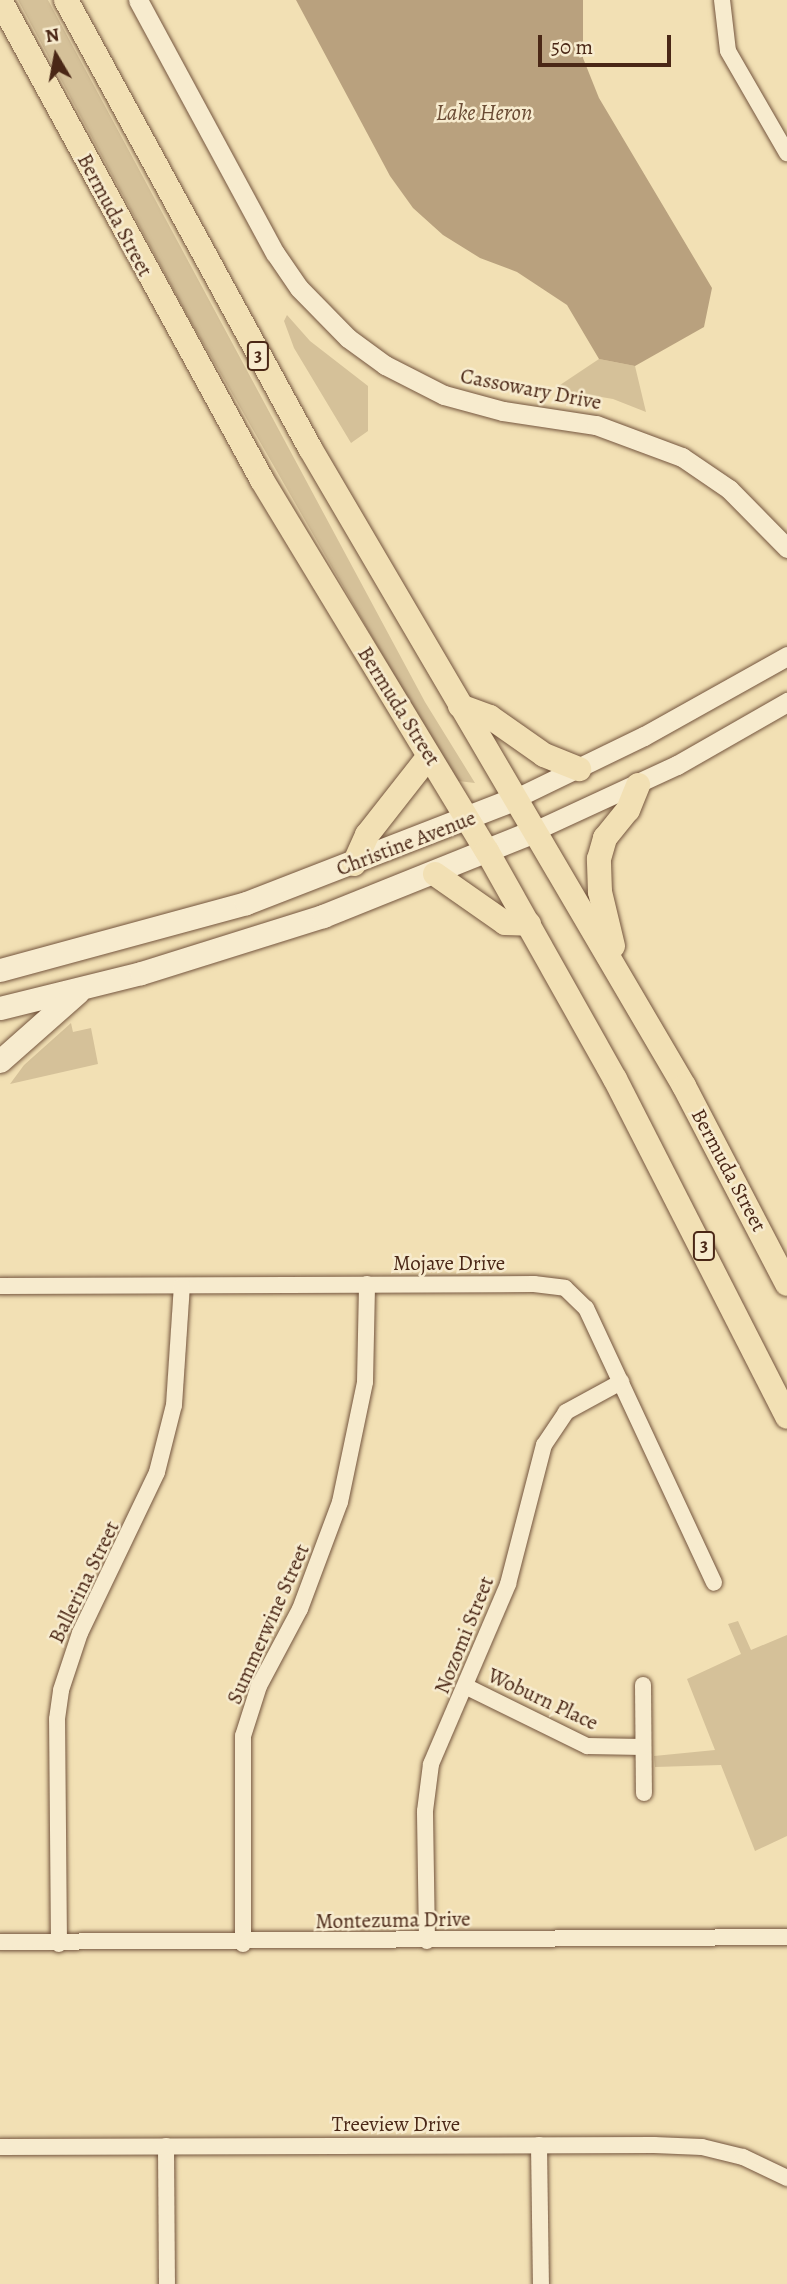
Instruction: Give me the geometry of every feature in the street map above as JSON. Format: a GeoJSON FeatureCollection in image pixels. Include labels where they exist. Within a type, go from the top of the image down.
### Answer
{"type":"FeatureCollection","features":[{"type":"Feature","properties":{"kind":"main road","name":"Bermuda Street"},"geometry":{"type":"LineString","coordinates":[[0,0],[262,480],[529,924],[667,1174],[787,1417]]}},
{"type":"Feature","properties":{"kind":"main road","name":"Bermuda Street"},"geometry":{"type":"LineString","coordinates":[[66,0],[230,306],[514,799],[614,965],[720,1152],[787,1284]]}},
{"type":"Feature","properties":{"kind":"main road"},"geometry":{"type":"LineString","coordinates":[[460,706],[490,717],[544,755],[579,769]]}},
{"type":"Feature","properties":{"kind":"main road"},"geometry":{"type":"LineString","coordinates":[[354,864],[367,835],[429,756]]}},
{"type":"Feature","properties":{"kind":"main road"},"geometry":{"type":"LineString","coordinates":[[614,965],[612,933],[600,892],[599,859],[606,838],[628,810],[638,785]]}},
{"type":"Feature","properties":{"kind":"main road","name":"Christine Avenue"},"geometry":{"type":"LineString","coordinates":[[4,966],[190,921],[354,864],[514,799]]}},
{"type":"Feature","properties":{"kind":"main road","name":"Christine Avenue"},"geometry":{"type":"LineString","coordinates":[[0,1008],[83,988],[301,923],[435,874],[534,831]]}},
{"type":"Feature","properties":{"kind":"main road"},"geometry":{"type":"LineString","coordinates":[[435,874],[505,923],[529,924]]}},
{"type":"Feature","properties":{"kind":"main road"},"geometry":{"type":"LineString","coordinates":[[0,1061],[83,988]]}},
{"type":"Feature","properties":{"kind":"street","name":"Cassowary Drive"},"geometry":{"type":"LineString","coordinates":[[138,0],[275,253],[299,288],[348,338],[385,365],[444,395],[503,411],[596,425],[682,457],[729,489],[787,548]]}},
{"type":"Feature","properties":{"kind":"street"},"geometry":{"type":"LineString","coordinates":[[722,0],[728,51],[787,153]]}},
{"type":"Feature","properties":{"kind":"street","name":"Christine Avenue"},"geometry":{"type":"LineString","coordinates":[[514,799],[579,769],[787,656]]}},
{"type":"Feature","properties":{"kind":"street","name":"Christine Avenue"},"geometry":{"type":"LineString","coordinates":[[534,831],[638,785],[787,702]]}},
{"type":"Feature","properties":{"kind":"street","name":"Mojave Drive"},"geometry":{"type":"LineString","coordinates":[[0,1286],[534,1283],[565,1288],[586,1308],[714,1583]]}},
{"type":"Feature","properties":{"kind":"street","name":"Summerwine Street"},"geometry":{"type":"LineString","coordinates":[[243,1944],[243,1736],[259,1686],[300,1609],[340,1502],[365,1382],[367,1284]]}},
{"type":"Feature","properties":{"kind":"street","name":"Ballerina Street"},"geometry":{"type":"LineString","coordinates":[[59,1944],[57,1719],[61,1690],[80,1633],[133,1530],[160,1461],[174,1405],[182,1286]]}},
{"type":"Feature","properties":{"kind":"street","name":"Nozomi Street"},"geometry":{"type":"LineString","coordinates":[[427,1941],[426,1785],[440,1741],[467,1687],[508,1584],[551,1431],[578,1403],[621,1382]]}},
{"type":"Feature","properties":{"kind":"street"},"geometry":{"type":"LineString","coordinates":[[643,1685],[644,1793]]}},
{"type":"Feature","properties":{"kind":"street","name":"Woburn Place"},"geometry":{"type":"LineString","coordinates":[[467,1687],[587,1746],[643,1747]]}},
{"type":"Feature","properties":{"kind":"street","name":"Montezuma Drive"},"geometry":{"type":"LineString","coordinates":[[0,1942],[243,1944],[787,1937]]}},
{"type":"Feature","properties":{"kind":"street"},"geometry":{"type":"LineString","coordinates":[[539,2145],[541,2284]]}},
{"type":"Feature","properties":{"kind":"street"},"geometry":{"type":"LineString","coordinates":[[166,2146],[167,2284]]}},
{"type":"Feature","properties":{"kind":"street","name":"Treeview Drive"},"geometry":{"type":"LineString","coordinates":[[0,2147],[702,2147],[743,2157],[787,2178]]}},
{"type":"Feature","properties":{"kind":"shaded area"},"geometry":{"type":"Polygon","coordinates":[[[18,0],[48,0],[425,702],[475,783],[458,781],[425,729],[191,322],[18,0]]]}},
{"type":"Feature","properties":{"kind":"shaded area"},"geometry":{"type":"Polygon","coordinates":[[[287,315],[310,341],[368,386],[368,431],[351,443],[294,348],[284,321],[287,315]]]}},
{"type":"Feature","properties":{"kind":"shaded area"},"geometry":{"type":"Polygon","coordinates":[[[599,359],[635,366],[646,412],[613,399],[554,389],[599,359]]]}},
{"type":"Feature","properties":{"kind":"shaded area"},"geometry":{"type":"Polygon","coordinates":[[[71,1023],[73,1032],[91,1028],[98,1064],[10,1084],[24,1065],[71,1023]]]}},
{"type":"Feature","properties":{"kind":"shaded area"},"geometry":{"type":"Polygon","coordinates":[[[738,1621],[751,1650],[787,1635],[787,1836],[755,1851],[721,1765],[655,1767],[654,1756],[715,1750],[687,1679],[741,1654],[728,1624],[738,1621]]]}},
{"type":"Feature","properties":{"kind":"water","name":"Lake Heron"},"geometry":{"type":"Polygon","coordinates":[[[296,0],[583,0],[583,58],[599,98],[712,288],[704,327],[635,366],[599,359],[567,305],[517,272],[480,258],[443,235],[413,208],[390,176],[296,0]]]}}]}
